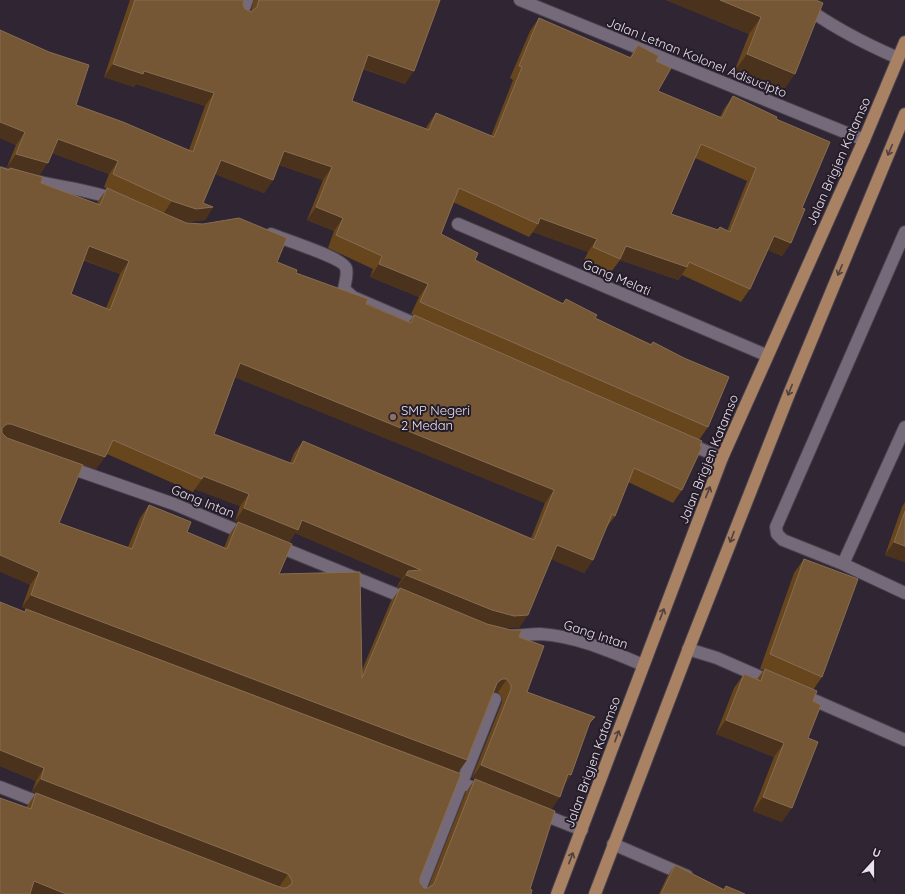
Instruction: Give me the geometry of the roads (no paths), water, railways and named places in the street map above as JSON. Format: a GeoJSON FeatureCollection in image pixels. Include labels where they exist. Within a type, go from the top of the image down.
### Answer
{"type":"FeatureCollection","features":[{"type":"Feature","properties":{"kind":"main road","name":"Jalan Brigjen Katamso"},"geometry":{"type":"LineString","coordinates":[[557,894],[722,458],[766,355],[864,140],[905,42]]}},
{"type":"Feature","properties":{"kind":"main road"},"geometry":{"type":"LineString","coordinates":[[595,894],[688,649],[789,394],[905,114]]}},
{"type":"Feature","properties":{"kind":"street"},"geometry":{"type":"LineString","coordinates":[[240,18],[247,0]]}},
{"type":"Feature","properties":{"kind":"street","name":"Jalan Letnan Kolonel Adisucipto"},"geometry":{"type":"LineString","coordinates":[[520,0],[864,140]]}},
{"type":"Feature","properties":{"kind":"street"},"geometry":{"type":"LineString","coordinates":[[796,0],[817,16],[854,38],[898,58]]}},
{"type":"Feature","properties":{"kind":"street"},"geometry":{"type":"LineString","coordinates":[[0,173],[26,181],[87,190],[126,203]]}},
{"type":"Feature","properties":{"kind":"street","name":"Gang Melati"},"geometry":{"type":"LineString","coordinates":[[458,224],[766,355]]}},
{"type":"Feature","properties":{"kind":"street"},"geometry":{"type":"LineString","coordinates":[[260,230],[332,257],[344,264],[347,269],[344,289],[347,293],[432,332]]}},
{"type":"Feature","properties":{"kind":"street"},"geometry":{"type":"LineString","coordinates":[[905,232],[776,527],[778,534],[783,540],[843,564],[905,593]]}},
{"type":"Feature","properties":{"kind":"street"},"geometry":{"type":"LineString","coordinates":[[843,564],[905,427]]}},
{"type":"Feature","properties":{"kind":"street"},"geometry":{"type":"LineString","coordinates":[[678,439],[722,458]]}},
{"type":"Feature","properties":{"kind":"street","name":"Gang Intan"},"geometry":{"type":"LineString","coordinates":[[51,461],[174,504],[423,606]]}},
{"type":"Feature","properties":{"kind":"street","name":"Gang Intan"},"geometry":{"type":"LineString","coordinates":[[489,632],[504,636],[538,634],[571,639],[606,649],[643,665]]}},
{"type":"Feature","properties":{"kind":"street"},"geometry":{"type":"LineString","coordinates":[[688,649],[717,658],[905,740]]}},
{"type":"Feature","properties":{"kind":"street"},"geometry":{"type":"LineString","coordinates":[[418,894],[495,699]]}},
{"type":"Feature","properties":{"kind":"street"},"geometry":{"type":"LineString","coordinates":[[432,771],[497,796]]}},
{"type":"Feature","properties":{"kind":"street"},"geometry":{"type":"LineString","coordinates":[[0,787],[58,810]]}},
{"type":"Feature","properties":{"kind":"street"},"geometry":{"type":"LineString","coordinates":[[525,808],[582,830]]}},
{"type":"Feature","properties":{"kind":"street"},"geometry":{"type":"LineString","coordinates":[[613,844],[700,882]]}},
{"type":"Feature","properties":{"kind":"place","name":"SMP Negeri 2 Medan"},"geometry":{"type":"Point","coordinates":[393,417]}}]}
